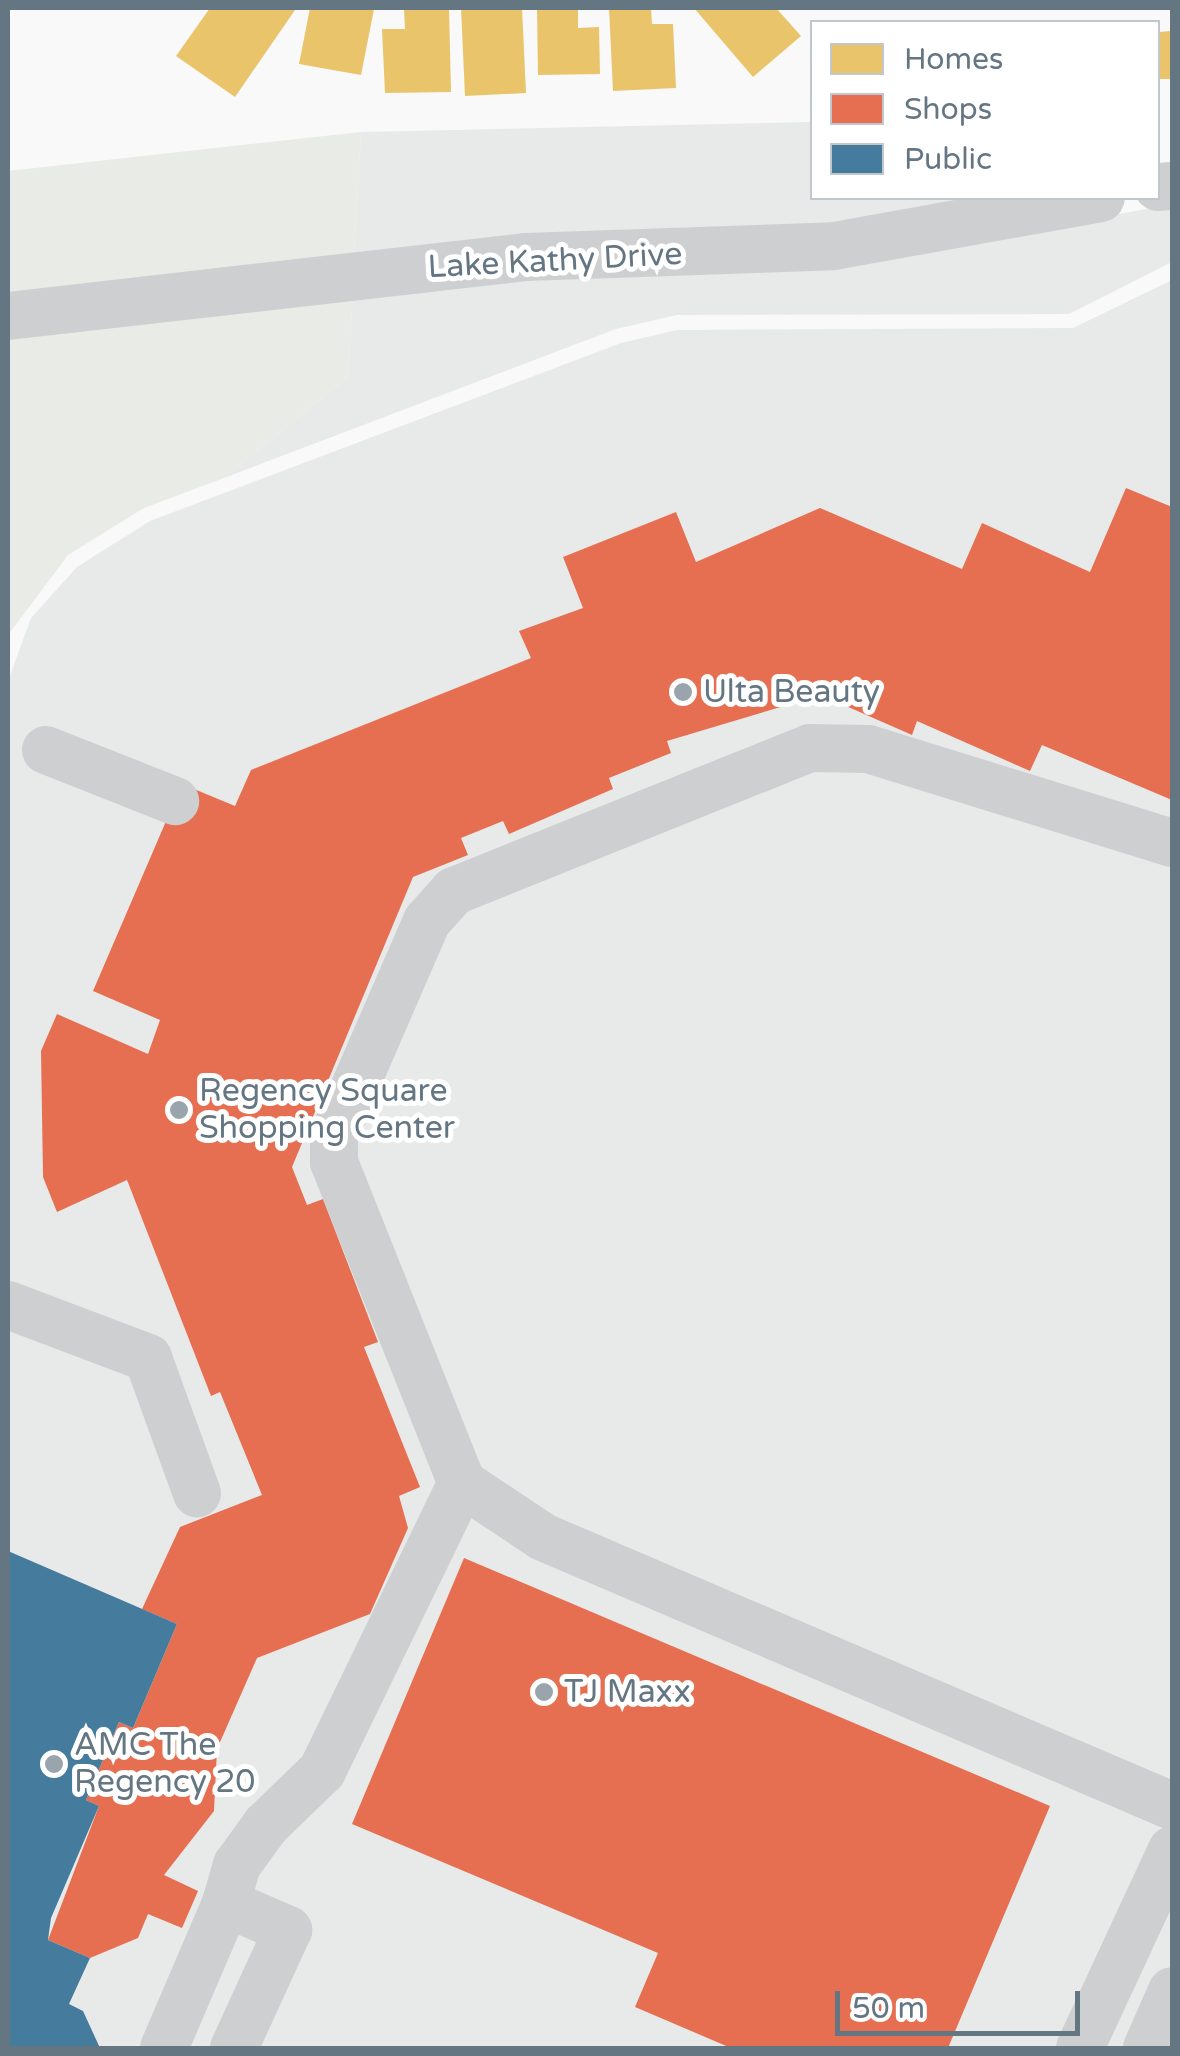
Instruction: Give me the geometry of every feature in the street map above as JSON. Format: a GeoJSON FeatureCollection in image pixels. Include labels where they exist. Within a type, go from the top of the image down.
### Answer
{"type":"FeatureCollection","features":[{"type":"Feature","properties":{"kind":"street","name":"Lake Kathy Drive"},"geometry":{"type":"LineString","coordinates":[[8,316],[526,257],[834,246],[1090,200]]}},
{"type":"Feature","properties":{"kind":"street"},"geometry":{"type":"LineString","coordinates":[[1172,843],[831,744],[454,891],[428,921],[334,1135],[334,1162],[462,1483],[543,1538],[1172,1806]]}},
{"type":"Feature","properties":{"kind":"street"},"geometry":{"type":"LineString","coordinates":[[46,750],[175,801]]}},
{"type":"Feature","properties":{"kind":"street"},"geometry":{"type":"LineString","coordinates":[[8,1305],[148,1358],[198,1493]]}},
{"type":"Feature","properties":{"kind":"street"},"geometry":{"type":"LineString","coordinates":[[164,2048],[226,1903],[237,1865],[266,1824],[322,1771],[462,1483]]}},
{"type":"Feature","properties":{"kind":"street"},"geometry":{"type":"LineString","coordinates":[[1080,2048],[1172,1850]]}},
{"type":"Feature","properties":{"kind":"street"},"geometry":{"type":"LineString","coordinates":[[226,1903],[288,1930],[234,2048]]}},
{"type":"Feature","properties":{"kind":"street"},"geometry":{"type":"LineString","coordinates":[[1147,2048],[1172,1991]]}},
{"type":"Feature","properties":{"kind":"shaded area"},"geometry":{"type":"Polygon","coordinates":[[[810,122],[810,200],[1004,200],[832,229],[354,258],[361,132],[810,122]]]}},
{"type":"Feature","properties":{"kind":"shaded area"},"geometry":{"type":"Polygon","coordinates":[[[361,132],[354,258],[8,299],[8,171],[361,132]]]}},
{"type":"Feature","properties":{"kind":"shaded area"},"geometry":{"type":"Polygon","coordinates":[[[1172,204],[1172,262],[1069,314],[677,315],[616,329],[224,478],[348,377],[353,293],[949,246],[1172,204]]]}},
{"type":"Feature","properties":{"kind":"shaded area"},"geometry":{"type":"Polygon","coordinates":[[[1172,280],[1172,2048],[8,2048],[8,681],[31,618],[77,567],[150,521],[621,343],[677,330],[1073,328],[1172,280]]]}},
{"type":"Feature","properties":{"kind":"shaded area"},"geometry":{"type":"Polygon","coordinates":[[[353,293],[348,377],[224,478],[144,508],[68,555],[8,635],[8,333],[353,293]]]}},
{"type":"Feature","properties":{"kind":"building: Homes"},"geometry":{"type":"Polygon","coordinates":[[[210,8],[295,10],[235,97],[176,56],[210,8]]]}},
{"type":"Feature","properties":{"kind":"building: Homes"},"geometry":{"type":"Polygon","coordinates":[[[310,8],[374,9],[361,75],[299,64],[310,8]]]}},
{"type":"Feature","properties":{"kind":"building: Homes"},"geometry":{"type":"Polygon","coordinates":[[[404,8],[449,8],[451,92],[385,93],[382,29],[405,29],[404,8]]]}},
{"type":"Feature","properties":{"kind":"building: Homes"},"geometry":{"type":"Polygon","coordinates":[[[461,8],[522,8],[526,93],[465,96],[461,8]]]}},
{"type":"Feature","properties":{"kind":"building: Homes"},"geometry":{"type":"Polygon","coordinates":[[[537,8],[578,8],[578,28],[599,27],[600,74],[538,75],[537,8]]]}},
{"type":"Feature","properties":{"kind":"building: Homes"},"geometry":{"type":"Polygon","coordinates":[[[609,8],[651,8],[652,24],[673,24],[676,88],[613,91],[609,8]]]}},
{"type":"Feature","properties":{"kind":"building: Homes"},"geometry":{"type":"Polygon","coordinates":[[[694,8],[776,8],[801,36],[753,77],[694,8]]]}},
{"type":"Feature","properties":{"kind":"building: Homes"},"geometry":{"type":"Polygon","coordinates":[[[1172,31],[1172,79],[1160,79],[1160,32],[1172,31]]]}},
{"type":"Feature","properties":{"kind":"building: Shops","name":"Regency Square Shopping Center"},"geometry":{"type":"Polygon","coordinates":[[[1126,488],[1172,507],[1172,800],[1042,745],[1030,771],[917,721],[912,735],[821,695],[667,741],[671,753],[609,778],[613,789],[509,834],[503,821],[461,838],[468,855],[413,877],[292,1167],[307,1205],[323,1199],[378,1342],[364,1347],[420,1487],[399,1496],[408,1528],[370,1614],[257,1658],[217,1749],[214,1811],[164,1875],[198,1891],[182,1928],[148,1914],[138,1938],[90,1958],[48,1940],[99,1806],[86,1800],[119,1722],[133,1728],[177,1624],[142,1609],[180,1527],[262,1495],[220,1392],[211,1396],[127,1180],[57,1212],[43,1177],[41,1051],[57,1014],[148,1054],[160,1020],[93,991],[182,784],[235,806],[251,770],[531,658],[519,631],[583,608],[563,557],[676,512],[696,562],[820,508],[962,569],[982,523],[1090,572],[1126,488]]]}},
{"type":"Feature","properties":{"kind":"building: Shops"},"geometry":{"type":"Polygon","coordinates":[[[464,1558],[1050,1806],[948,2048],[731,2048],[635,2007],[658,1953],[352,1824],[464,1558]]]}},
{"type":"Feature","properties":{"kind":"building: Public","name":"AMC The Regency 20"},"geometry":{"type":"Polygon","coordinates":[[[8,1551],[177,1624],[133,1728],[119,1722],[86,1800],[99,1806],[51,1918],[48,1940],[90,1958],[69,2004],[83,2011],[100,2048],[8,2048],[8,1551]]]}},
{"type":"Feature","properties":{"kind":"place","name":"Ulta Beauty"},"geometry":{"type":"Point","coordinates":[683,692]}},
{"type":"Feature","properties":{"kind":"place","name":"Regency Square Shopping Center"},"geometry":{"type":"Point","coordinates":[179,1110]}},
{"type":"Feature","properties":{"kind":"place","name":"TJ Maxx"},"geometry":{"type":"Point","coordinates":[544,1692]}},
{"type":"Feature","properties":{"kind":"place","name":"AMC The Regency 20"},"geometry":{"type":"Point","coordinates":[54,1764]}}]}
